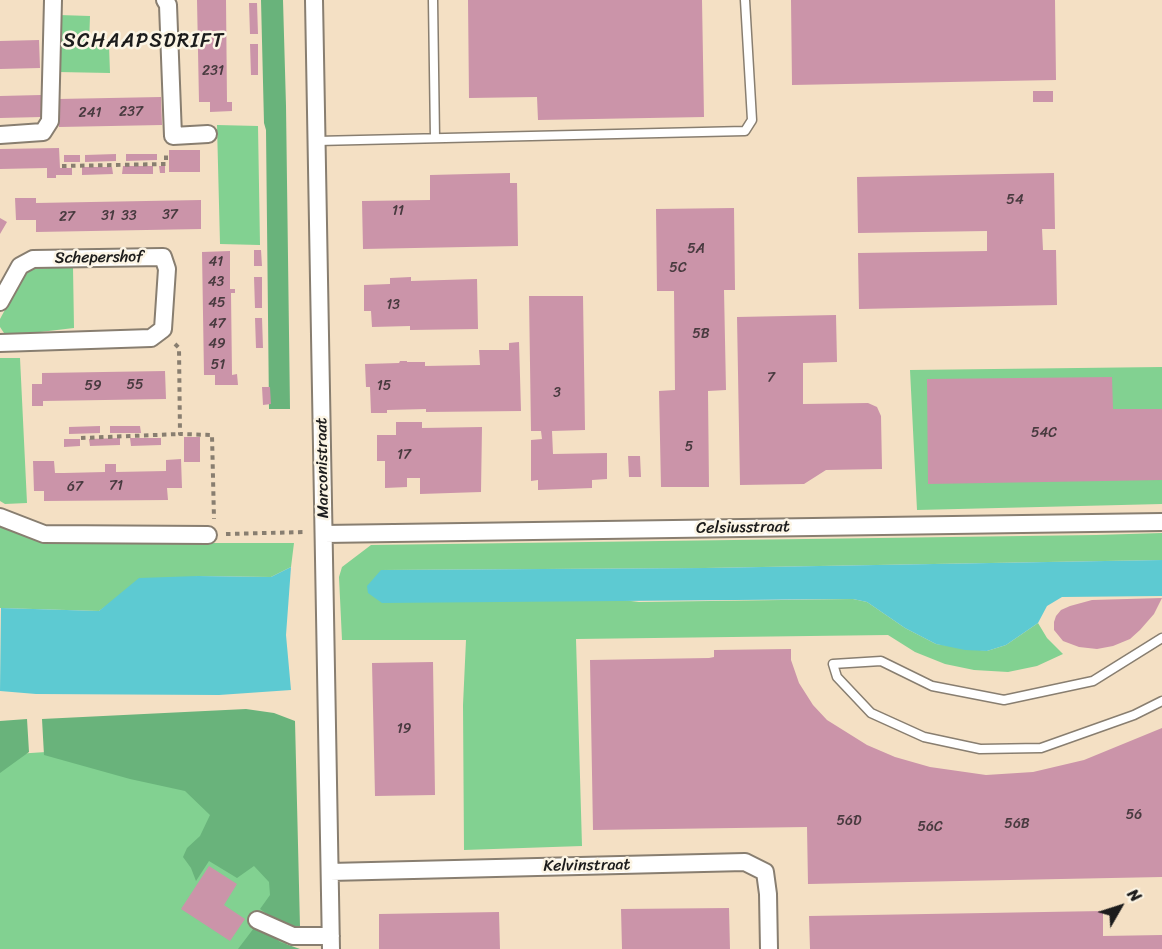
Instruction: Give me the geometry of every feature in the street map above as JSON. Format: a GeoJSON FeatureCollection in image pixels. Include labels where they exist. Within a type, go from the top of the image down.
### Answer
{"type":"FeatureCollection","features":[{"type":"Feature","properties":{"kind":"street"},"geometry":{"type":"LineString","coordinates":[[0,135],[43,132],[50,121],[53,0]]}},
{"type":"Feature","properties":{"kind":"street"},"geometry":{"type":"LineString","coordinates":[[165,0],[168,5],[173,136],[208,134]]}},
{"type":"Feature","properties":{"kind":"street","name":"Marconistraat"},"geometry":{"type":"LineString","coordinates":[[256,920],[294,936],[331,943],[314,0]]}},
{"type":"Feature","properties":{"kind":"street","name":"Schepershof"},"geometry":{"type":"LineString","coordinates":[[0,302],[20,266],[33,259],[163,257],[167,269],[163,329]]}},
{"type":"Feature","properties":{"kind":"street"},"geometry":{"type":"LineString","coordinates":[[0,343],[151,338],[163,329]]}},
{"type":"Feature","properties":{"kind":"street"},"geometry":{"type":"LineString","coordinates":[[0,517],[44,534],[208,535]]}},
{"type":"Feature","properties":{"kind":"street","name":"Celsiusstraat"},"geometry":{"type":"LineString","coordinates":[[324,534],[1162,522]]}},
{"type":"Feature","properties":{"kind":"street","name":"Kelvinstraat"},"geometry":{"type":"LineString","coordinates":[[330,872],[745,862],[765,872],[768,894],[769,949]]}},
{"type":"Feature","properties":{"kind":"lane"},"geometry":{"type":"LineString","coordinates":[[433,0],[435,138]]}},
{"type":"Feature","properties":{"kind":"lane"},"geometry":{"type":"LineString","coordinates":[[317,141],[745,131],[752,120],[745,0]]}},
{"type":"Feature","properties":{"kind":"lane"},"geometry":{"type":"LineString","coordinates":[[1162,638],[1093,681],[1004,700],[932,686],[880,660],[834,664],[837,677],[871,713],[924,737],[980,749],[1041,748],[1134,715],[1162,701]]}},
{"type":"Feature","properties":{"kind":"path"},"geometry":{"type":"LineString","coordinates":[[62,166],[166,164],[166,150],[173,136]]}},
{"type":"Feature","properties":{"kind":"path"},"geometry":{"type":"LineString","coordinates":[[163,329],[179,348],[180,434]]}},
{"type":"Feature","properties":{"kind":"path"},"geometry":{"type":"LineString","coordinates":[[81,438],[212,435],[214,522],[208,535],[302,532],[324,534]]}},
{"type":"Feature","properties":{"kind":"green space"},"geometry":{"type":"Polygon","coordinates":[[[261,0],[283,0],[290,409],[269,409],[266,130],[261,0]]]}},
{"type":"Feature","properties":{"kind":"green space"},"geometry":{"type":"Polygon","coordinates":[[[59,15],[90,16],[89,45],[109,45],[110,73],[58,72],[59,15]]]}},
{"type":"Feature","properties":{"kind":"green space"},"geometry":{"type":"Polygon","coordinates":[[[217,125],[258,126],[260,245],[220,244],[217,125]]]}},
{"type":"Feature","properties":{"kind":"green space"},"geometry":{"type":"Polygon","coordinates":[[[73,267],[74,328],[6,336],[0,327],[0,319],[27,269],[73,267]]]}},
{"type":"Feature","properties":{"kind":"green space"},"geometry":{"type":"Polygon","coordinates":[[[0,358],[20,358],[27,503],[5,504],[0,501],[0,358]]]}},
{"type":"Feature","properties":{"kind":"green space"},"geometry":{"type":"Polygon","coordinates":[[[1162,367],[1162,504],[917,510],[910,370],[1162,367]]]}},
{"type":"Feature","properties":{"kind":"green space"},"geometry":{"type":"Polygon","coordinates":[[[0,521],[39,542],[86,540],[294,543],[291,567],[271,577],[198,576],[109,604],[99,611],[0,608],[0,521]]]}},
{"type":"Feature","properties":{"kind":"green space"},"geometry":{"type":"Polygon","coordinates":[[[1162,533],[1162,560],[705,568],[381,570],[639,602],[853,599],[867,602],[905,628],[936,644],[987,651],[1006,645],[1038,623],[1047,638],[1063,654],[1037,666],[1008,672],[974,670],[945,664],[915,652],[888,635],[576,639],[582,846],[464,850],[463,705],[466,640],[342,640],[339,577],[342,567],[371,545],[1162,533]]]}},
{"type":"Feature","properties":{"kind":"green space"},"geometry":{"type":"Polygon","coordinates":[[[246,709],[274,713],[295,721],[300,927],[281,924],[260,909],[270,895],[269,882],[254,866],[237,878],[209,861],[196,881],[183,857],[187,848],[200,836],[210,815],[185,791],[130,779],[44,755],[42,719],[246,709]]]}},
{"type":"Feature","properties":{"kind":"green space"},"geometry":{"type":"Polygon","coordinates":[[[27,719],[29,752],[0,773],[0,721],[27,719]]]}},
{"type":"Feature","properties":{"kind":"green space"},"geometry":{"type":"Polygon","coordinates":[[[276,737],[287,949],[0,949],[0,755],[276,737]]]}},
{"type":"Feature","properties":{"kind":"green space"},"geometry":{"type":"Polygon","coordinates":[[[257,924],[280,942],[300,949],[238,949],[257,924]]]}},
{"type":"Feature","properties":{"kind":"water"},"geometry":{"type":"Polygon","coordinates":[[[1162,560],[1162,596],[1062,597],[1047,606],[1038,623],[1006,645],[987,651],[965,650],[936,644],[905,628],[867,602],[853,599],[382,603],[368,593],[367,586],[381,570],[705,568],[1162,560]]]}},
{"type":"Feature","properties":{"kind":"water"},"geometry":{"type":"Polygon","coordinates":[[[291,567],[286,635],[291,690],[219,695],[36,694],[0,691],[1,608],[99,611],[139,578],[271,577],[291,567]]]}},
{"type":"Feature","properties":{"kind":"building"},"geometry":{"type":"Polygon","coordinates":[[[197,0],[226,0],[227,102],[232,102],[232,111],[210,112],[210,102],[199,102],[197,0]]]}},
{"type":"Feature","properties":{"kind":"building"},"geometry":{"type":"Polygon","coordinates":[[[468,0],[702,0],[704,117],[538,120],[537,97],[469,98],[468,0]]]}},
{"type":"Feature","properties":{"kind":"building"},"geometry":{"type":"Polygon","coordinates":[[[791,0],[1055,0],[1056,80],[792,85],[791,0]]]}},
{"type":"Feature","properties":{"kind":"building"},"geometry":{"type":"Polygon","coordinates":[[[249,3],[257,3],[258,34],[250,34],[249,3]]]}},
{"type":"Feature","properties":{"kind":"building"},"geometry":{"type":"Polygon","coordinates":[[[39,40],[40,68],[0,69],[0,41],[39,40]]]}},
{"type":"Feature","properties":{"kind":"building"},"geometry":{"type":"Polygon","coordinates":[[[250,44],[258,44],[258,75],[251,75],[250,44]]]}},
{"type":"Feature","properties":{"kind":"building"},"geometry":{"type":"Polygon","coordinates":[[[1033,91],[1053,91],[1053,102],[1033,102],[1033,91]]]}},
{"type":"Feature","properties":{"kind":"building"},"geometry":{"type":"Polygon","coordinates":[[[41,95],[41,117],[0,118],[0,96],[41,95]]]}},
{"type":"Feature","properties":{"kind":"building"},"geometry":{"type":"Polygon","coordinates":[[[161,97],[162,125],[59,127],[58,99],[161,97]]]}},
{"type":"Feature","properties":{"kind":"building"},"geometry":{"type":"Polygon","coordinates":[[[59,148],[60,168],[72,168],[72,175],[56,175],[56,178],[47,178],[47,168],[0,169],[0,149],[59,148]]]}},
{"type":"Feature","properties":{"kind":"building"},"geometry":{"type":"Polygon","coordinates":[[[169,150],[200,150],[200,172],[169,172],[169,150]]]}},
{"type":"Feature","properties":{"kind":"building"},"geometry":{"type":"Polygon","coordinates":[[[116,154],[116,161],[85,162],[85,155],[116,154]]]}},
{"type":"Feature","properties":{"kind":"building"},"geometry":{"type":"Polygon","coordinates":[[[126,154],[157,154],[157,160],[126,161],[126,154]]]}},
{"type":"Feature","properties":{"kind":"building"},"geometry":{"type":"Polygon","coordinates":[[[64,155],[80,155],[80,162],[64,162],[64,155]]]}},
{"type":"Feature","properties":{"kind":"building"},"geometry":{"type":"Polygon","coordinates":[[[123,166],[153,166],[153,174],[122,174],[123,166]]]}},
{"type":"Feature","properties":{"kind":"building"},"geometry":{"type":"Polygon","coordinates":[[[159,166],[165,166],[165,173],[160,173],[159,166]]]}},
{"type":"Feature","properties":{"kind":"building"},"geometry":{"type":"Polygon","coordinates":[[[82,167],[112,167],[113,174],[82,175],[82,167]]]}},
{"type":"Feature","properties":{"kind":"building"},"geometry":{"type":"Polygon","coordinates":[[[510,173],[510,183],[517,183],[518,246],[363,249],[362,201],[430,200],[430,175],[510,173]]]}},
{"type":"Feature","properties":{"kind":"building"},"geometry":{"type":"Polygon","coordinates":[[[1054,173],[1055,229],[1042,229],[1043,250],[1056,250],[1057,305],[859,309],[858,253],[987,251],[987,231],[858,233],[857,177],[1054,173]]]}},
{"type":"Feature","properties":{"kind":"building"},"geometry":{"type":"Polygon","coordinates":[[[15,198],[36,198],[36,203],[201,200],[201,229],[36,232],[36,220],[16,220],[15,198]]]}},
{"type":"Feature","properties":{"kind":"building"},"geometry":{"type":"Polygon","coordinates":[[[734,208],[735,290],[724,290],[726,390],[708,391],[709,487],[661,487],[659,391],[675,390],[674,291],[657,291],[656,209],[734,208]]]}},
{"type":"Feature","properties":{"kind":"building"},"geometry":{"type":"Polygon","coordinates":[[[0,218],[7,222],[0,234],[0,218]]]}},
{"type":"Feature","properties":{"kind":"building"},"geometry":{"type":"Polygon","coordinates":[[[254,250],[261,250],[262,266],[254,266],[254,250]]]}},
{"type":"Feature","properties":{"kind":"building"},"geometry":{"type":"Polygon","coordinates":[[[230,251],[230,289],[235,289],[235,293],[231,293],[232,375],[237,374],[238,385],[215,385],[215,375],[204,375],[202,252],[230,251]]]}},
{"type":"Feature","properties":{"kind":"building"},"geometry":{"type":"Polygon","coordinates":[[[254,277],[262,277],[262,308],[255,308],[254,277]]]}},
{"type":"Feature","properties":{"kind":"building"},"geometry":{"type":"Polygon","coordinates":[[[411,277],[411,281],[477,279],[478,329],[410,330],[410,326],[372,327],[371,311],[364,311],[364,285],[390,284],[390,278],[411,277]]]}},
{"type":"Feature","properties":{"kind":"building"},"geometry":{"type":"Polygon","coordinates":[[[529,296],[583,296],[585,430],[552,431],[553,454],[607,453],[607,479],[592,480],[592,488],[538,490],[538,480],[531,481],[531,440],[542,439],[541,431],[531,431],[529,296]]]}},
{"type":"Feature","properties":{"kind":"building"},"geometry":{"type":"Polygon","coordinates":[[[836,315],[837,362],[803,363],[803,404],[868,403],[877,407],[881,416],[882,469],[826,470],[804,484],[740,485],[737,317],[836,315]]]}},
{"type":"Feature","properties":{"kind":"building"},"geometry":{"type":"Polygon","coordinates":[[[255,318],[262,318],[263,348],[256,348],[255,318]]]}},
{"type":"Feature","properties":{"kind":"building"},"geometry":{"type":"Polygon","coordinates":[[[519,342],[521,411],[426,412],[426,409],[387,410],[387,413],[371,413],[370,387],[366,387],[365,364],[407,361],[425,362],[425,366],[480,365],[479,350],[509,350],[509,343],[519,342]]]}},
{"type":"Feature","properties":{"kind":"building"},"geometry":{"type":"Polygon","coordinates":[[[165,371],[166,399],[43,401],[43,406],[32,406],[32,384],[42,384],[42,373],[165,371]]]}},
{"type":"Feature","properties":{"kind":"building"},"geometry":{"type":"Polygon","coordinates":[[[1112,377],[1113,409],[1162,409],[1162,480],[928,484],[927,379],[1112,377]]]}},
{"type":"Feature","properties":{"kind":"building"},"geometry":{"type":"Polygon","coordinates":[[[262,387],[270,387],[271,404],[263,405],[262,387]]]}},
{"type":"Feature","properties":{"kind":"building"},"geometry":{"type":"Polygon","coordinates":[[[396,422],[422,422],[422,428],[482,427],[481,492],[420,494],[420,478],[407,478],[407,487],[385,488],[385,461],[377,461],[377,435],[396,435],[396,422]]]}},
{"type":"Feature","properties":{"kind":"building"},"geometry":{"type":"Polygon","coordinates":[[[100,426],[100,433],[69,434],[69,427],[100,426]]]}},
{"type":"Feature","properties":{"kind":"building"},"geometry":{"type":"Polygon","coordinates":[[[110,426],[140,426],[141,433],[110,433],[110,426]]]}},
{"type":"Feature","properties":{"kind":"building"},"geometry":{"type":"Polygon","coordinates":[[[184,437],[200,437],[200,462],[184,462],[184,437]]]}},
{"type":"Feature","properties":{"kind":"building"},"geometry":{"type":"Polygon","coordinates":[[[120,438],[120,445],[90,446],[89,439],[120,438]]]}},
{"type":"Feature","properties":{"kind":"building"},"geometry":{"type":"Polygon","coordinates":[[[130,438],[161,438],[161,445],[131,446],[130,438]]]}},
{"type":"Feature","properties":{"kind":"building"},"geometry":{"type":"Polygon","coordinates":[[[64,439],[80,439],[80,446],[64,447],[64,439]]]}},
{"type":"Feature","properties":{"kind":"building"},"geometry":{"type":"Polygon","coordinates":[[[628,456],[640,456],[641,477],[629,477],[628,456]]]}},
{"type":"Feature","properties":{"kind":"building"},"geometry":{"type":"Polygon","coordinates":[[[181,459],[182,488],[167,488],[168,500],[44,501],[44,491],[34,491],[33,461],[54,461],[55,473],[64,473],[105,472],[105,464],[116,464],[116,472],[166,471],[166,460],[181,459]]]}},
{"type":"Feature","properties":{"kind":"building"},"geometry":{"type":"Polygon","coordinates":[[[1162,598],[1154,614],[1140,630],[1130,639],[1113,646],[1097,649],[1079,647],[1063,641],[1054,630],[1056,616],[1061,610],[1070,606],[1092,600],[1162,598]]]}},
{"type":"Feature","properties":{"kind":"building"},"geometry":{"type":"Polygon","coordinates":[[[791,649],[791,660],[799,683],[813,705],[827,720],[867,745],[895,757],[930,767],[986,775],[1033,772],[1084,760],[1162,728],[1162,877],[808,884],[807,827],[593,830],[590,660],[709,658],[714,657],[714,650],[791,649]]]}},
{"type":"Feature","properties":{"kind":"building"},"geometry":{"type":"Polygon","coordinates":[[[433,662],[435,795],[375,796],[372,663],[433,662]]]}},
{"type":"Feature","properties":{"kind":"building"},"geometry":{"type":"Polygon","coordinates":[[[209,866],[237,884],[224,905],[245,919],[230,941],[181,909],[209,866]]]}},
{"type":"Feature","properties":{"kind":"building"},"geometry":{"type":"Polygon","coordinates":[[[729,908],[730,949],[622,949],[621,909],[729,908]]]}},
{"type":"Feature","properties":{"kind":"building"},"geometry":{"type":"Polygon","coordinates":[[[1103,911],[1103,936],[1162,935],[1162,949],[810,949],[809,916],[1103,911]]]}},
{"type":"Feature","properties":{"kind":"building"},"geometry":{"type":"Polygon","coordinates":[[[499,912],[500,949],[379,949],[379,914],[499,912]]]}},
{"type":"Feature","properties":{"kind":"district","name":"SCHAAPSDRIFT"},"geometry":{"type":"Point","coordinates":[144,42]}}]}
